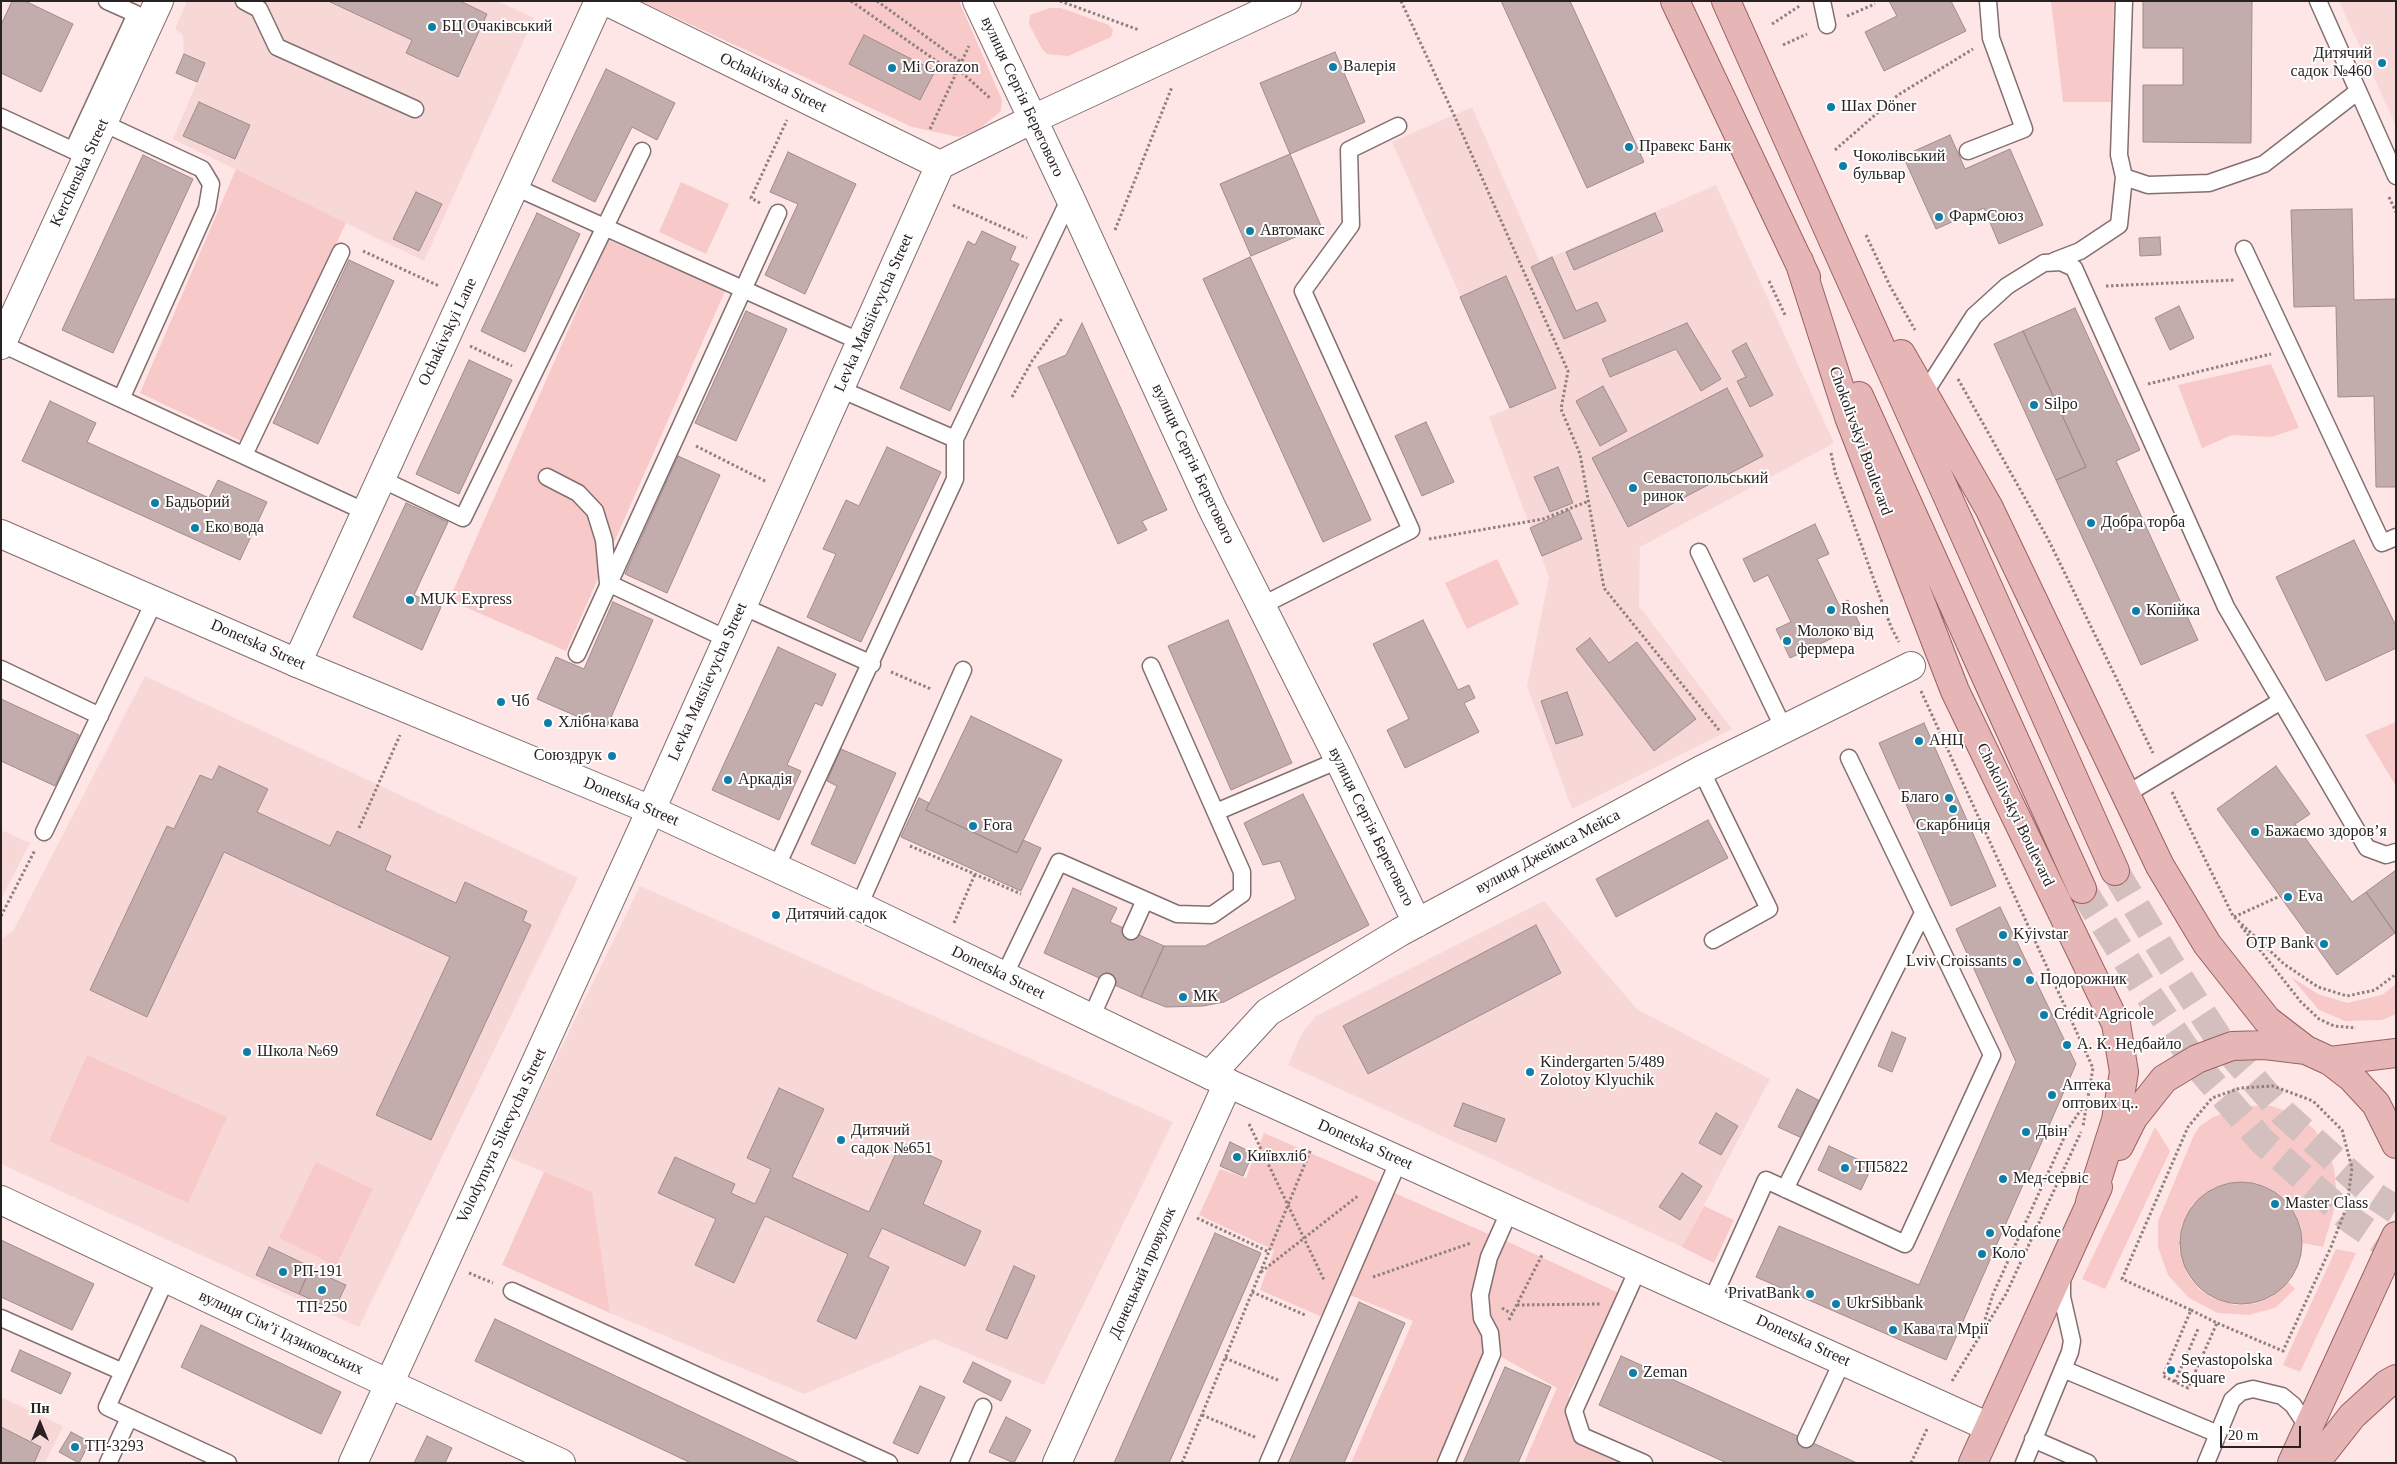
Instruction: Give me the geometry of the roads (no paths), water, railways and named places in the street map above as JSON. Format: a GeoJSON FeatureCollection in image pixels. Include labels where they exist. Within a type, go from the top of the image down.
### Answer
{"type":"FeatureCollection","features":[{"type":"Feature","properties":{"kind":"main road","name":"Chokolivskyi Boulevard"},"geometry":{"type":"LineString","coordinates":[[1675,1],[1799,261],[2082,889]]}},
{"type":"Feature","properties":{"kind":"main road"},"geometry":{"type":"LineString","coordinates":[[1726,1],[2116,871]]}},
{"type":"Feature","properties":{"kind":"main road"},"geometry":{"type":"LineString","coordinates":[[1838,249],[1989,508],[2160,866],[2208,944],[2267,1020],[2306,1050],[2330,1061],[2352,1078],[2376,1104],[2396,1144]]}},
{"type":"Feature","properties":{"kind":"main road","name":"Chokolivskyi Boulevard"},"geometry":{"type":"LineString","coordinates":[[1799,261],[1849,417],[1955,691],[2116,1024],[2124,1072],[2116,1120],[2090,1202]]}},
{"type":"Feature","properties":{"kind":"main road"},"geometry":{"type":"LineString","coordinates":[[1973,1463],[2090,1202],[2133,1118],[2164,1079],[2197,1059],[2232,1046],[2265,1044],[2306,1050]]}},
{"type":"Feature","properties":{"kind":"main road"},"geometry":{"type":"LineString","coordinates":[[2330,1061],[2396,1053]]}},
{"type":"Feature","properties":{"kind":"main road"},"geometry":{"type":"LineString","coordinates":[[2292,1463],[2396,1236]]}},
{"type":"Feature","properties":{"kind":"main road"},"geometry":{"type":"LineString","coordinates":[[2315,1463],[2352,1416],[2387,1384],[2396,1379]]}},
{"type":"Feature","properties":{"kind":"street","name":"Kerchenska Street"},"geometry":{"type":"LineString","coordinates":[[2,344],[80,154],[103,123],[159,1]]}},
{"type":"Feature","properties":{"kind":"street","name":"Ochakivskyi Lane"},"geometry":{"type":"LineString","coordinates":[[297,663],[599,1]]}},
{"type":"Feature","properties":{"kind":"street","name":"Ochakivska Street"},"geometry":{"type":"LineString","coordinates":[[606,1],[940,165]]}},
{"type":"Feature","properties":{"kind":"street","name":"вулиця Сергія Берегового"},"geometry":{"type":"LineString","coordinates":[[977,1],[1031,120],[1070,198],[1212,508],[1339,760],[1417,923]]}},
{"type":"Feature","properties":{"kind":"street"},"geometry":{"type":"LineString","coordinates":[[940,165],[1031,120],[1287,1]]}},
{"type":"Feature","properties":{"kind":"street","name":"Levka Matsiievycha Street"},"geometry":{"type":"LineString","coordinates":[[651,810],[940,165]]}},
{"type":"Feature","properties":{"kind":"street","name":"Donetska Street"},"geometry":{"type":"LineString","coordinates":[[1,534],[297,663],[651,810],[859,906],[1219,1079],[1399,1160],[1505,1221],[1639,1267],[1989,1427]]}},
{"type":"Feature","properties":{"kind":"street","name":"вулиця Джеймса Мейса"},"geometry":{"type":"LineString","coordinates":[[1219,1079],[1268,1012],[1417,923],[1701,770],[1911,666]]}},
{"type":"Feature","properties":{"kind":"street","name":"Volodymyra Sikevycha Street"},"geometry":{"type":"LineString","coordinates":[[353,1463],[651,810]]}},
{"type":"Feature","properties":{"kind":"street","name":"Донецький провулок"},"geometry":{"type":"LineString","coordinates":[[1057,1463],[1219,1079]]}},
{"type":"Feature","properties":{"kind":"street","name":"вулиця Сімʼї Ідзиковських"},"geometry":{"type":"LineString","coordinates":[[1,1200],[388,1384],[562,1463]]}},
{"type":"Feature","properties":{"kind":"lane"},"geometry":{"type":"LineString","coordinates":[[1,117],[80,154],[136,14],[107,1]]}},
{"type":"Feature","properties":{"kind":"lane"},"geometry":{"type":"LineString","coordinates":[[244,1],[259,9],[277,47],[415,109]]}},
{"type":"Feature","properties":{"kind":"lane"},"geometry":{"type":"LineString","coordinates":[[1822,1],[1827,26]]}},
{"type":"Feature","properties":{"kind":"lane"},"geometry":{"type":"LineString","coordinates":[[1968,151],[2024,129],[1991,38],[1988,1]]}},
{"type":"Feature","properties":{"kind":"lane"},"geometry":{"type":"LineString","coordinates":[[1924,394],[1974,316],[2007,286],[2044,263],[2080,252],[2119,225],[2124,177],[2119,155],[2124,1]]}},
{"type":"Feature","properties":{"kind":"lane"},"geometry":{"type":"LineString","coordinates":[[2318,1],[2396,176]]}},
{"type":"Feature","properties":{"kind":"lane"},"geometry":{"type":"LineString","coordinates":[[2124,177],[2148,185],[2209,183],[2264,164],[2357,92]]}},
{"type":"Feature","properties":{"kind":"lane"},"geometry":{"type":"LineString","coordinates":[[103,123],[202,170],[211,184],[207,208],[121,399]]}},
{"type":"Feature","properties":{"kind":"lane"},"geometry":{"type":"LineString","coordinates":[[1261,606],[1411,530],[1303,291],[1351,225],[1349,150],[1398,126]]}},
{"type":"Feature","properties":{"kind":"lane"},"geometry":{"type":"LineString","coordinates":[[381,479],[463,518],[642,151]]}},
{"type":"Feature","properties":{"kind":"lane"},"geometry":{"type":"LineString","coordinates":[[515,187],[861,342]]}},
{"type":"Feature","properties":{"kind":"lane"},"geometry":{"type":"LineString","coordinates":[[776,868],[872,664],[955,479],[955,439],[1070,198]]}},
{"type":"Feature","properties":{"kind":"lane"},"geometry":{"type":"LineString","coordinates":[[577,654],[742,288],[778,213]]}},
{"type":"Feature","properties":{"kind":"lane"},"geometry":{"type":"LineString","coordinates":[[2244,249],[2382,543],[2396,537]]}},
{"type":"Feature","properties":{"kind":"lane"},"geometry":{"type":"LineString","coordinates":[[244,455],[341,252]]}},
{"type":"Feature","properties":{"kind":"lane"},"geometry":{"type":"LineString","coordinates":[[2053,261],[2067,264],[2074,268],[2226,606],[2281,701],[2367,848],[2375,853],[2386,855],[2396,852]]}},
{"type":"Feature","properties":{"kind":"lane"},"geometry":{"type":"LineString","coordinates":[[2,344],[366,512]]}},
{"type":"Feature","properties":{"kind":"lane"},"geometry":{"type":"LineString","coordinates":[[840,389],[955,439]]}},
{"type":"Feature","properties":{"kind":"lane"},"geometry":{"type":"LineString","coordinates":[[547,476],[578,493],[595,512],[604,540],[608,583]]}},
{"type":"Feature","properties":{"kind":"lane"},"geometry":{"type":"LineString","coordinates":[[1699,552],[1784,729]]}},
{"type":"Feature","properties":{"kind":"lane"},"geometry":{"type":"LineString","coordinates":[[608,583],[727,639]]}},
{"type":"Feature","properties":{"kind":"lane"},"geometry":{"type":"LineString","coordinates":[[44,832],[155,600]]}},
{"type":"Feature","properties":{"kind":"lane"},"geometry":{"type":"LineString","coordinates":[[742,606],[872,664]]}},
{"type":"Feature","properties":{"kind":"lane"},"geometry":{"type":"LineString","coordinates":[[1004,976],[1059,862],[1177,914],[1212,915],[1242,894],[1242,872],[1151,666]]}},
{"type":"Feature","properties":{"kind":"lane"},"geometry":{"type":"LineString","coordinates":[[1,669],[100,716]]}},
{"type":"Feature","properties":{"kind":"lane"},"geometry":{"type":"LineString","coordinates":[[859,906],[963,670]]}},
{"type":"Feature","properties":{"kind":"lane"},"geometry":{"type":"LineString","coordinates":[[2125,794],[2281,701]]}},
{"type":"Feature","properties":{"kind":"lane"},"geometry":{"type":"LineString","coordinates":[[1712,1300],[1766,1180],[1905,1244],[1992,1055],[1849,758]]}},
{"type":"Feature","properties":{"kind":"lane"},"geometry":{"type":"LineString","coordinates":[[1216,812],[1339,760]]}},
{"type":"Feature","properties":{"kind":"lane"},"geometry":{"type":"LineString","coordinates":[[1701,770],[1768,909],[1713,940]]}},
{"type":"Feature","properties":{"kind":"lane"},"geometry":{"type":"LineString","coordinates":[[1130,931],[1145,900]]}},
{"type":"Feature","properties":{"kind":"lane"},"geometry":{"type":"LineString","coordinates":[[1785,1190],[1923,913]]}},
{"type":"Feature","properties":{"kind":"lane"},"geometry":{"type":"LineString","coordinates":[[1091,1018],[1107,982]]}},
{"type":"Feature","properties":{"kind":"lane"},"geometry":{"type":"LineString","coordinates":[[1268,1463],[1399,1160]]}},
{"type":"Feature","properties":{"kind":"lane"},"geometry":{"type":"LineString","coordinates":[[1446,1463],[1492,1354],[1490,1333],[1482,1318],[1480,1296],[1489,1256],[1505,1221]]}},
{"type":"Feature","properties":{"kind":"lane"},"geometry":{"type":"LineString","coordinates":[[2024,1463],[2063,1369],[2072,1341],[2062,1297],[2063,1263]]}},
{"type":"Feature","properties":{"kind":"lane"},"geometry":{"type":"LineString","coordinates":[[1639,1267],[1574,1411],[1582,1436],[1644,1463]]}},
{"type":"Feature","properties":{"kind":"lane"},"geometry":{"type":"LineString","coordinates":[[166,1279],[107,1407],[202,1457],[228,1463]]}},
{"type":"Feature","properties":{"kind":"lane"},"geometry":{"type":"LineString","coordinates":[[512,1291],[889,1463]]}},
{"type":"Feature","properties":{"kind":"lane"},"geometry":{"type":"LineString","coordinates":[[1,1318],[123,1372]]}},
{"type":"Feature","properties":{"kind":"lane"},"geometry":{"type":"LineString","coordinates":[[1806,1440],[1844,1360]]}},
{"type":"Feature","properties":{"kind":"lane"},"geometry":{"type":"LineString","coordinates":[[2063,1369],[2218,1434]]}},
{"type":"Feature","properties":{"kind":"lane"},"geometry":{"type":"LineString","coordinates":[[2206,1463],[2232,1400],[2241,1392],[2253,1389],[2282,1396],[2292,1405],[2303,1420],[2306,1434]]}},
{"type":"Feature","properties":{"kind":"lane"},"geometry":{"type":"LineString","coordinates":[[959,1463],[983,1407]]}},
{"type":"Feature","properties":{"kind":"lane"},"geometry":{"type":"LineString","coordinates":[[108,1463],[129,1418]]}},
{"type":"Feature","properties":{"kind":"lane"},"geometry":{"type":"LineString","coordinates":[[2033,1440],[2067,1459],[2088,1463]]}},
{"type":"Feature","properties":{"kind":"tunnel"},"geometry":{"type":"LineString","coordinates":[[2115,871],[2166,957],[2221,1042],[2283,1113],[2375,1196],[2396,1210]]}},
{"type":"Feature","properties":{"kind":"tunnel"},"geometry":{"type":"LineString","coordinates":[[2082,889],[2142,985],[2196,1064],[2262,1141],[2351,1220],[2396,1251]]}},
{"type":"Feature","properties":{"kind":"place","name":"БЦ Очаківський"},"geometry":{"type":"Point","coordinates":[432,27]}},
{"type":"Feature","properties":{"kind":"place","name":"Дитячий садок №460"},"geometry":{"type":"Point","coordinates":[2382,63]}},
{"type":"Feature","properties":{"kind":"place","name":"Валерія"},"geometry":{"type":"Point","coordinates":[1333,67]}},
{"type":"Feature","properties":{"kind":"place","name":"Mi Corazon"},"geometry":{"type":"Point","coordinates":[892,68]}},
{"type":"Feature","properties":{"kind":"place","name":"Шах Döner"},"geometry":{"type":"Point","coordinates":[1831,107]}},
{"type":"Feature","properties":{"kind":"place","name":"Правекс Банк"},"geometry":{"type":"Point","coordinates":[1629,147]}},
{"type":"Feature","properties":{"kind":"place","name":"Чоколівський бульвар"},"geometry":{"type":"Point","coordinates":[1843,166]}},
{"type":"Feature","properties":{"kind":"place","name":"ФармСоюз"},"geometry":{"type":"Point","coordinates":[1939,217]}},
{"type":"Feature","properties":{"kind":"place","name":"Автомакс"},"geometry":{"type":"Point","coordinates":[1250,231]}},
{"type":"Feature","properties":{"kind":"place","name":"Silpo"},"geometry":{"type":"Point","coordinates":[2034,405]}},
{"type":"Feature","properties":{"kind":"place","name":"Севастопольський ринок"},"geometry":{"type":"Point","coordinates":[1633,488]}},
{"type":"Feature","properties":{"kind":"place","name":"Бадьорий"},"geometry":{"type":"Point","coordinates":[155,503]}},
{"type":"Feature","properties":{"kind":"place","name":"Добра торба"},"geometry":{"type":"Point","coordinates":[2091,523]}},
{"type":"Feature","properties":{"kind":"place","name":"Еко вода"},"geometry":{"type":"Point","coordinates":[195,528]}},
{"type":"Feature","properties":{"kind":"place","name":"MUK Express"},"geometry":{"type":"Point","coordinates":[410,600]}},
{"type":"Feature","properties":{"kind":"place","name":"Roshen"},"geometry":{"type":"Point","coordinates":[1831,610]}},
{"type":"Feature","properties":{"kind":"place","name":"Копійка"},"geometry":{"type":"Point","coordinates":[2136,611]}},
{"type":"Feature","properties":{"kind":"place","name":"Молоко від фермера"},"geometry":{"type":"Point","coordinates":[1787,641]}},
{"type":"Feature","properties":{"kind":"place","name":"Чб"},"geometry":{"type":"Point","coordinates":[501,702]}},
{"type":"Feature","properties":{"kind":"place","name":"Хлібна кава"},"geometry":{"type":"Point","coordinates":[548,723]}},
{"type":"Feature","properties":{"kind":"place","name":"АНЦ"},"geometry":{"type":"Point","coordinates":[1919,741]}},
{"type":"Feature","properties":{"kind":"place","name":"Союздрук"},"geometry":{"type":"Point","coordinates":[612,756]}},
{"type":"Feature","properties":{"kind":"place","name":"Аркадія"},"geometry":{"type":"Point","coordinates":[728,780]}},
{"type":"Feature","properties":{"kind":"place","name":"Благо"},"geometry":{"type":"Point","coordinates":[1949,798]}},
{"type":"Feature","properties":{"kind":"place","name":"Скарбниця"},"geometry":{"type":"Point","coordinates":[1953,809]}},
{"type":"Feature","properties":{"kind":"place","name":"Fora"},"geometry":{"type":"Point","coordinates":[973,826]}},
{"type":"Feature","properties":{"kind":"place","name":"Бажаємо здоровʼя"},"geometry":{"type":"Point","coordinates":[2255,832]}},
{"type":"Feature","properties":{"kind":"place","name":"Eva"},"geometry":{"type":"Point","coordinates":[2288,897]}},
{"type":"Feature","properties":{"kind":"place","name":"Дитячий садок"},"geometry":{"type":"Point","coordinates":[776,915]}},
{"type":"Feature","properties":{"kind":"place","name":"Kyivstar"},"geometry":{"type":"Point","coordinates":[2003,935]}},
{"type":"Feature","properties":{"kind":"place","name":"OTP Bank"},"geometry":{"type":"Point","coordinates":[2324,944]}},
{"type":"Feature","properties":{"kind":"place","name":"Lviv Croissants"},"geometry":{"type":"Point","coordinates":[2017,962]}},
{"type":"Feature","properties":{"kind":"place","name":"Подорожник"},"geometry":{"type":"Point","coordinates":[2030,980]}},
{"type":"Feature","properties":{"kind":"place","name":"МК"},"geometry":{"type":"Point","coordinates":[1183,997]}},
{"type":"Feature","properties":{"kind":"place","name":"Crédit Agricole"},"geometry":{"type":"Point","coordinates":[2044,1015]}},
{"type":"Feature","properties":{"kind":"place","name":"А. К. Недбайло"},"geometry":{"type":"Point","coordinates":[2067,1045]}},
{"type":"Feature","properties":{"kind":"place","name":"Школа №69"},"geometry":{"type":"Point","coordinates":[247,1052]}},
{"type":"Feature","properties":{"kind":"place","name":"Kindergarten 5/489 Zolotoy Klyuchik"},"geometry":{"type":"Point","coordinates":[1530,1072]}},
{"type":"Feature","properties":{"kind":"place","name":"Аптека оптових ц‥"},"geometry":{"type":"Point","coordinates":[2052,1095]}},
{"type":"Feature","properties":{"kind":"place","name":"Двін"},"geometry":{"type":"Point","coordinates":[2026,1132]}},
{"type":"Feature","properties":{"kind":"place","name":"Дитячий садок №651"},"geometry":{"type":"Point","coordinates":[841,1140]}},
{"type":"Feature","properties":{"kind":"place","name":"Київхліб"},"geometry":{"type":"Point","coordinates":[1237,1157]}},
{"type":"Feature","properties":{"kind":"place","name":"ТП5822"},"geometry":{"type":"Point","coordinates":[1845,1168]}},
{"type":"Feature","properties":{"kind":"place","name":"Мед-сервіс"},"geometry":{"type":"Point","coordinates":[2003,1179]}},
{"type":"Feature","properties":{"kind":"place","name":"Master Class"},"geometry":{"type":"Point","coordinates":[2275,1204]}},
{"type":"Feature","properties":{"kind":"place","name":"Vodafone"},"geometry":{"type":"Point","coordinates":[1990,1233]}},
{"type":"Feature","properties":{"kind":"place","name":"Коло"},"geometry":{"type":"Point","coordinates":[1982,1254]}},
{"type":"Feature","properties":{"kind":"place","name":"РП-191"},"geometry":{"type":"Point","coordinates":[283,1272]}},
{"type":"Feature","properties":{"kind":"place","name":"ТП-250"},"geometry":{"type":"Point","coordinates":[322,1290]}},
{"type":"Feature","properties":{"kind":"place","name":"PrivatBank"},"geometry":{"type":"Point","coordinates":[1810,1294]}},
{"type":"Feature","properties":{"kind":"place","name":"UkrSibbank"},"geometry":{"type":"Point","coordinates":[1836,1304]}},
{"type":"Feature","properties":{"kind":"place","name":"Кава та Мрії"},"geometry":{"type":"Point","coordinates":[1893,1330]}},
{"type":"Feature","properties":{"kind":"place","name":"Sevastopolska Square"},"geometry":{"type":"Point","coordinates":[2171,1370]}},
{"type":"Feature","properties":{"kind":"place","name":"Zeman"},"geometry":{"type":"Point","coordinates":[1633,1373]}},
{"type":"Feature","properties":{"kind":"place","name":"ТП-3293"},"geometry":{"type":"Point","coordinates":[75,1447]}}]}
